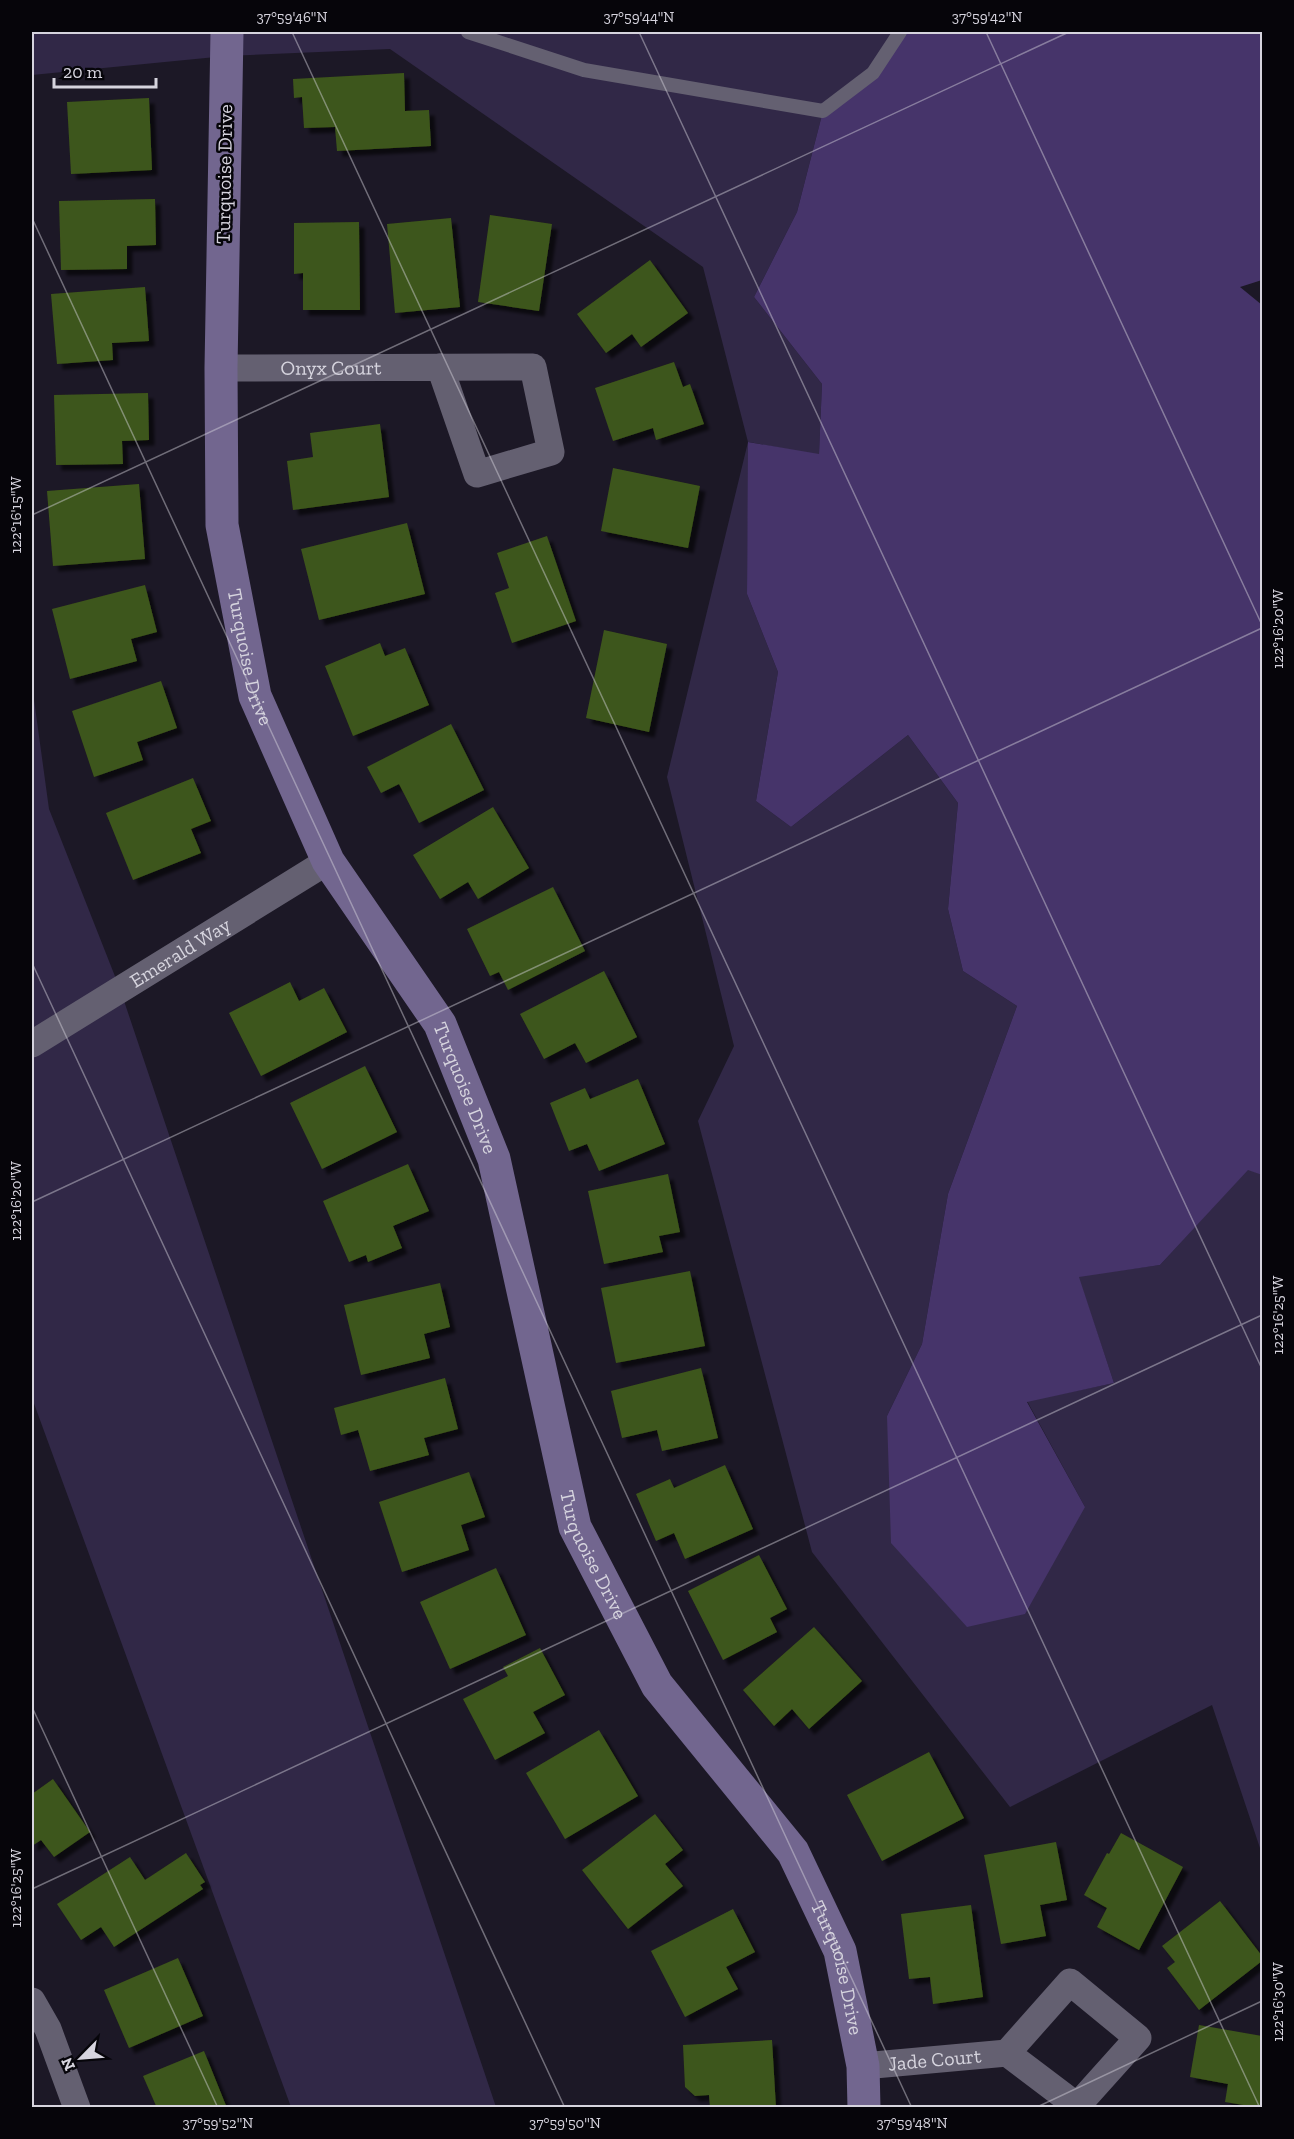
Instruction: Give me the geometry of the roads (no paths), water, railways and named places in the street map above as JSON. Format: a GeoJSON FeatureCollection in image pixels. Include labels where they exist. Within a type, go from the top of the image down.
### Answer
{"type":"FeatureCollection","features":[{"type":"Feature","properties":{"kind":"street","name":"Turquoise Drive"},"geometry":{"type":"LineString","coordinates":[[227,32],[221,369],[222,525],[255,696],[328,861],[440,1024],[494,1159],[575,1527],[657,1684],[793,1852],[840,1951],[863,2066],[864,2108]]}},
{"type":"Feature","properties":{"kind":"street","name":"Onyx Court"},"geometry":{"type":"LineString","coordinates":[[221,369],[533,367],[552,452],[477,474],[440,368]]}},
{"type":"Feature","properties":{"kind":"street","name":"Emerald Way"},"geometry":{"type":"LineString","coordinates":[[32,1044],[328,861]]}},
{"type":"Feature","properties":{"kind":"street","name":"Jade Court"},"geometry":{"type":"LineString","coordinates":[[863,2066],[1007,2053],[1077,2106],[1138,2038],[1070,1982],[1007,2053]]}},
{"type":"Feature","properties":{"kind":"street"},"geometry":{"type":"LineString","coordinates":[[32,2001],[48,2029],[77,2108]]}},
{"type":"Feature","properties":{"kind":"lane"},"geometry":{"type":"LineString","coordinates":[[468,32],[584,70],[823,111],[873,73],[900,32]]}}]}
